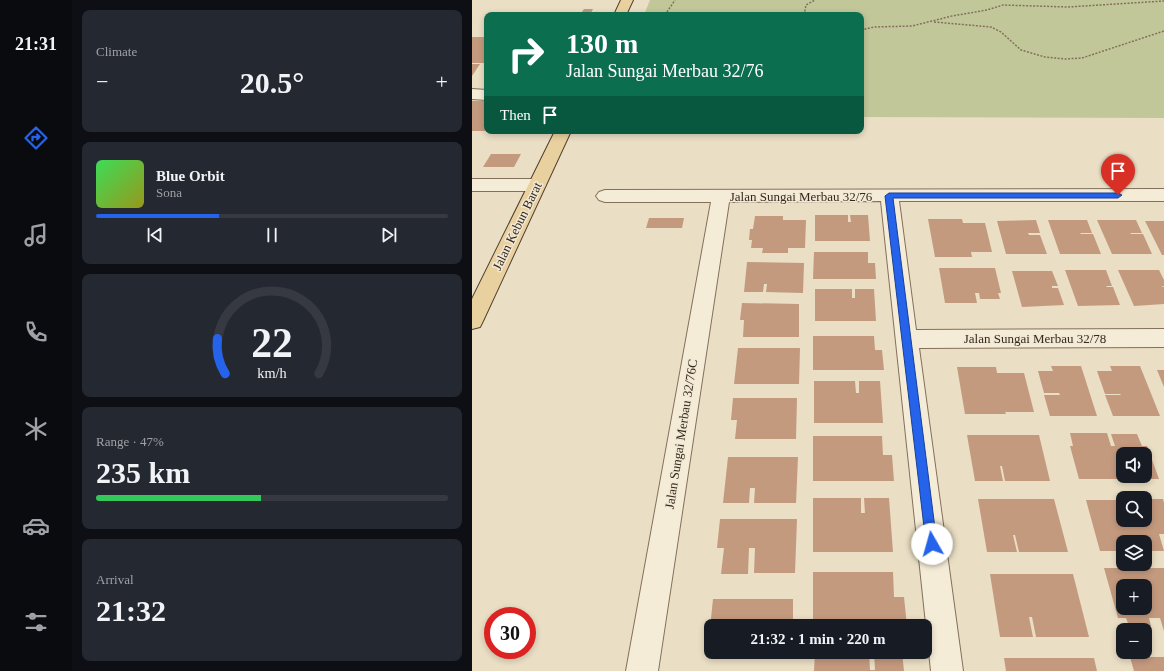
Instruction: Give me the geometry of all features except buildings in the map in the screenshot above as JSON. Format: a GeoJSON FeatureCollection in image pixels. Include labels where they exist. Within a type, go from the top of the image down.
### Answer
{"type":"FeatureCollection","features":[{"type":"Feature","properties":{"kind":"main road"},"geometry":{"type":"LineString","coordinates":[[621,12],[627,0]]}},
{"type":"Feature","properties":{"kind":"main road","name":"Jalan Kebun Barat"},"geometry":{"type":"LineString","coordinates":[[472,320],[562,134]]}},
{"type":"Feature","properties":{"kind":"street"},"geometry":{"type":"LineString","coordinates":[[472,94],[484,95]]}},
{"type":"Feature","properties":{"kind":"street"},"geometry":{"type":"LineString","coordinates":[[472,185],[537,185]]}},
{"type":"Feature","properties":{"kind":"street","name":"Jalan Sungai Merbau 32/76"},"geometry":{"type":"LineString","coordinates":[[605,196],[1164,195]]}},
{"type":"Feature","properties":{"kind":"street","name":"Jalan Sungai Merbau 32/76C"},"geometry":{"type":"LineString","coordinates":[[642,671],[721,196]]}},
{"type":"Feature","properties":{"kind":"street"},"geometry":{"type":"LineString","coordinates":[[889,196],[947,671]]}},
{"type":"Feature","properties":{"kind":"street","name":"Jalan Sungai Merbau 32/78"},"geometry":{"type":"LineString","coordinates":[[906,339],[1164,338]]}},
{"type":"Feature","properties":{"kind":"path"},"geometry":{"type":"LineString","coordinates":[[667,12],[675,0]]}},
{"type":"Feature","properties":{"kind":"path"},"geometry":{"type":"LineString","coordinates":[[805,12],[806,5],[815,0]]}},
{"type":"Feature","properties":{"kind":"path"},"geometry":{"type":"LineString","coordinates":[[864,29],[874,26],[912,26],[987,10],[1003,5],[1068,7],[1164,1]]}},
{"type":"Feature","properties":{"kind":"path"},"geometry":{"type":"LineString","coordinates":[[931,21],[991,27],[1001,32],[1021,50],[1030,54],[1065,59],[1082,58],[1164,31]]}},
{"type":"Feature","properties":{"kind":"green space"},"geometry":{"type":"Polygon","coordinates":[[[650,0],[1164,0],[1164,118],[864,117],[864,12],[645,12],[650,0]]]}},
{"type":"Feature","properties":{"kind":"route"},"geometry":{"type":"LineString","coordinates":[[932,544],[889,196],[1118,195]]}}]}
